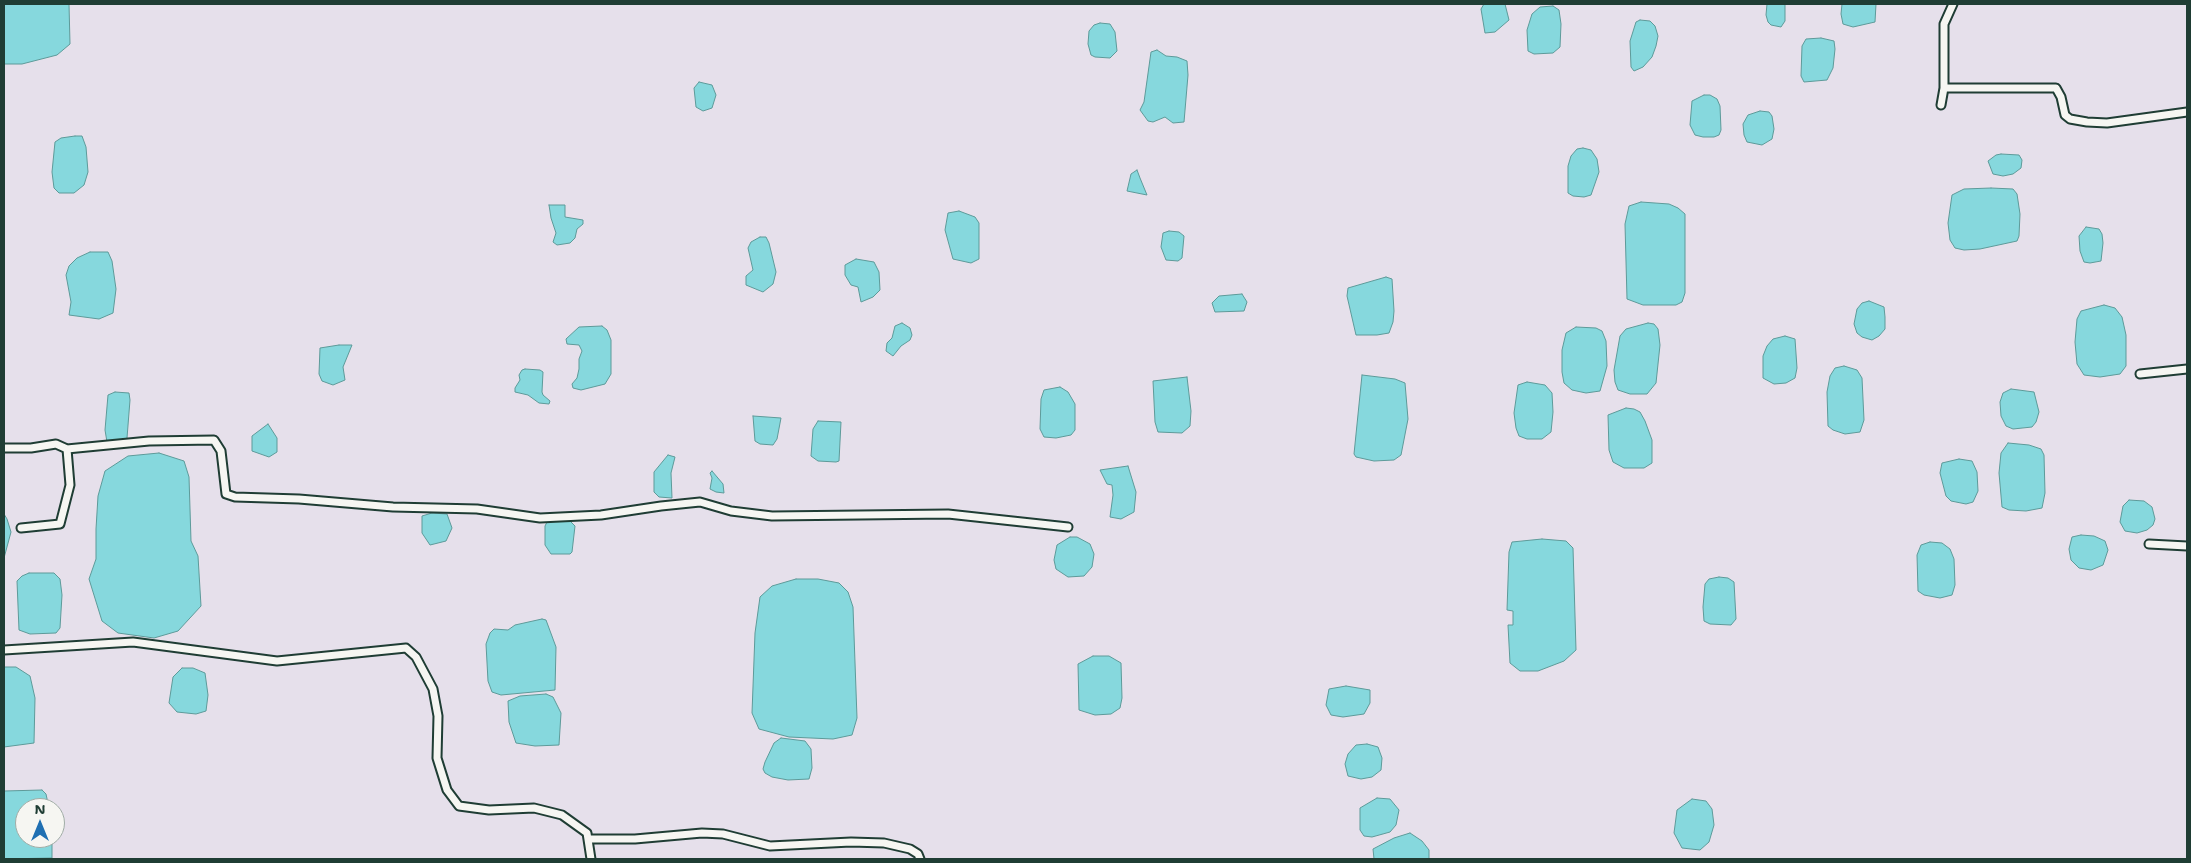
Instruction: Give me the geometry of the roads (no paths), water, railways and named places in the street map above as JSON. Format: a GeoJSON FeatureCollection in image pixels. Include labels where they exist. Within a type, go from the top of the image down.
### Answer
{"type":"FeatureCollection","features":[{"type":"Feature","properties":{"kind":"street"},"geometry":{"type":"LineString","coordinates":[[1941,105],[1944,88],[1944,24],[1953,4]]}},
{"type":"Feature","properties":{"kind":"street"},"geometry":{"type":"LineString","coordinates":[[1944,88],[2056,88],[2061,97],[2066,115],[2070,119],[2087,122],[2107,123],[2187,112]]}},
{"type":"Feature","properties":{"kind":"street"},"geometry":{"type":"LineString","coordinates":[[2140,374],[2187,369]]}},
{"type":"Feature","properties":{"kind":"street"},"geometry":{"type":"LineString","coordinates":[[4,448],[31,448],[56,444],[68,449],[149,441],[214,440],[221,451],[226,494],[235,497],[299,499],[393,507],[477,509],[540,518],[600,515],[700,502],[731,511],[772,516],[948,514],[1068,527]]}},
{"type":"Feature","properties":{"kind":"street"},"geometry":{"type":"LineString","coordinates":[[21,528],[60,524],[70,485],[68,449]]}},
{"type":"Feature","properties":{"kind":"street"},"geometry":{"type":"LineString","coordinates":[[2149,544],[2187,546]]}},
{"type":"Feature","properties":{"kind":"street"},"geometry":{"type":"LineString","coordinates":[[4,650],[133,642],[277,661],[406,648],[416,657],[433,689],[438,716],[437,758],[447,790],[459,806],[489,810],[534,808],[562,815],[587,833],[591,859]]}},
{"type":"Feature","properties":{"kind":"street"},"geometry":{"type":"LineString","coordinates":[[588,839],[635,839],[702,833],[722,834],[770,846],[851,842],[884,843],[910,849],[918,854],[920,859]]}},
{"type":"Feature","properties":{"kind":"water"},"geometry":{"type":"Polygon","coordinates":[[[4,4],[69,4],[70,44],[57,55],[22,64],[4,64],[4,4]]]}},
{"type":"Feature","properties":{"kind":"water"},"geometry":{"type":"Polygon","coordinates":[[[1484,4],[1505,4],[1509,20],[1495,32],[1485,33],[1481,9],[1484,4]]]}},
{"type":"Feature","properties":{"kind":"water"},"geometry":{"type":"Polygon","coordinates":[[[1767,4],[1785,4],[1785,21],[1781,27],[1771,25],[1768,22],[1766,15],[1767,4]]]}},
{"type":"Feature","properties":{"kind":"water"},"geometry":{"type":"Polygon","coordinates":[[[1842,4],[1876,4],[1875,22],[1853,27],[1843,24],[1842,4]]]}},
{"type":"Feature","properties":{"kind":"water"},"geometry":{"type":"Polygon","coordinates":[[[1553,6],[1559,10],[1561,24],[1560,47],[1553,53],[1534,54],[1528,51],[1527,30],[1532,14],[1540,7],[1553,6]]]}},
{"type":"Feature","properties":{"kind":"water"},"geometry":{"type":"Polygon","coordinates":[[[1640,20],[1650,21],[1655,26],[1658,36],[1652,57],[1643,67],[1634,71],[1631,67],[1630,41],[1636,22],[1640,20]]]}},
{"type":"Feature","properties":{"kind":"water"},"geometry":{"type":"Polygon","coordinates":[[[1100,23],[1110,24],[1115,32],[1117,51],[1110,58],[1091,55],[1088,44],[1089,31],[1094,25],[1100,23]]]}},
{"type":"Feature","properties":{"kind":"water"},"geometry":{"type":"Polygon","coordinates":[[[1821,38],[1834,41],[1833,68],[1827,80],[1804,82],[1801,76],[1802,46],[1806,39],[1821,38]]]}},
{"type":"Feature","properties":{"kind":"water"},"geometry":{"type":"Polygon","coordinates":[[[1157,50],[1166,56],[1177,57],[1187,61],[1188,75],[1184,122],[1173,123],[1165,117],[1153,122],[1148,121],[1140,110],[1144,102],[1151,52],[1157,50]]]}},
{"type":"Feature","properties":{"kind":"water"},"geometry":{"type":"Polygon","coordinates":[[[699,82],[712,85],[716,95],[712,108],[703,111],[696,107],[694,88],[699,82]]]}},
{"type":"Feature","properties":{"kind":"water"},"geometry":{"type":"Polygon","coordinates":[[[1704,95],[1710,95],[1717,99],[1720,106],[1721,130],[1719,135],[1714,137],[1695,135],[1690,125],[1692,101],[1704,95]]]}},
{"type":"Feature","properties":{"kind":"water"},"geometry":{"type":"Polygon","coordinates":[[[1760,111],[1769,112],[1772,116],[1774,129],[1772,139],[1762,145],[1747,142],[1743,124],[1748,115],[1760,111]]]}},
{"type":"Feature","properties":{"kind":"water"},"geometry":{"type":"Polygon","coordinates":[[[82,136],[86,147],[88,172],[84,185],[74,193],[59,193],[54,188],[52,172],[55,142],[61,138],[82,136]]]}},
{"type":"Feature","properties":{"kind":"water"},"geometry":{"type":"Polygon","coordinates":[[[1577,149],[1591,150],[1597,159],[1599,172],[1591,195],[1584,197],[1573,196],[1568,193],[1568,166],[1571,156],[1577,149]]]}},
{"type":"Feature","properties":{"kind":"water"},"geometry":{"type":"Polygon","coordinates":[[[2001,154],[2019,155],[2022,160],[2021,168],[2013,174],[2003,176],[1993,174],[1988,161],[2001,154]]]}},
{"type":"Feature","properties":{"kind":"water"},"geometry":{"type":"Polygon","coordinates":[[[1137,170],[1147,195],[1127,191],[1131,174],[1137,170]]]}},
{"type":"Feature","properties":{"kind":"water"},"geometry":{"type":"Polygon","coordinates":[[[1964,189],[2013,189],[2017,194],[2020,214],[2017,241],[1980,249],[1964,250],[1955,248],[1950,240],[1948,223],[1952,195],[1964,189]]]}},
{"type":"Feature","properties":{"kind":"water"},"geometry":{"type":"Polygon","coordinates":[[[1641,202],[1669,204],[1685,214],[1685,293],[1682,302],[1676,305],[1643,305],[1627,299],[1625,224],[1629,206],[1641,202]]]}},
{"type":"Feature","properties":{"kind":"water"},"geometry":{"type":"Polygon","coordinates":[[[549,205],[565,205],[565,217],[583,220],[583,224],[577,229],[575,238],[570,243],[557,245],[553,242],[556,233],[549,205]]]}},
{"type":"Feature","properties":{"kind":"water"},"geometry":{"type":"Polygon","coordinates":[[[959,211],[975,217],[979,223],[979,259],[971,263],[953,259],[945,230],[948,213],[959,211]]]}},
{"type":"Feature","properties":{"kind":"water"},"geometry":{"type":"Polygon","coordinates":[[[2086,227],[2099,229],[2102,234],[2101,261],[2084,262],[2080,251],[2079,236],[2086,227]]]}},
{"type":"Feature","properties":{"kind":"water"},"geometry":{"type":"Polygon","coordinates":[[[1169,231],[1179,232],[1184,236],[1182,258],[1178,261],[1166,260],[1161,247],[1163,233],[1169,231]]]}},
{"type":"Feature","properties":{"kind":"water"},"geometry":{"type":"Polygon","coordinates":[[[760,237],[766,237],[769,243],[776,272],[773,284],[763,292],[746,285],[746,276],[753,270],[748,248],[751,242],[760,237]]]}},
{"type":"Feature","properties":{"kind":"water"},"geometry":{"type":"Polygon","coordinates":[[[90,252],[108,252],[112,261],[116,289],[113,313],[99,319],[69,315],[71,302],[66,275],[69,266],[77,258],[90,252]]]}},
{"type":"Feature","properties":{"kind":"water"},"geometry":{"type":"Polygon","coordinates":[[[856,259],[874,262],[879,272],[880,290],[873,297],[861,302],[858,287],[851,285],[845,275],[845,265],[856,259]]]}},
{"type":"Feature","properties":{"kind":"water"},"geometry":{"type":"Polygon","coordinates":[[[1386,277],[1392,279],[1394,311],[1389,333],[1356,335],[1347,296],[1348,288],[1386,277]]]}},
{"type":"Feature","properties":{"kind":"water"},"geometry":{"type":"Polygon","coordinates":[[[1242,294],[1247,302],[1244,311],[1215,312],[1212,303],[1219,296],[1242,294]]]}},
{"type":"Feature","properties":{"kind":"water"},"geometry":{"type":"Polygon","coordinates":[[[1869,301],[1884,307],[1885,317],[1885,329],[1872,340],[1862,337],[1857,333],[1854,324],[1857,309],[1862,303],[1869,301]]]}},
{"type":"Feature","properties":{"kind":"water"},"geometry":{"type":"Polygon","coordinates":[[[2104,305],[2115,308],[2122,317],[2126,335],[2126,366],[2120,374],[2100,377],[2084,375],[2077,364],[2075,342],[2077,319],[2081,311],[2104,305]]]}},
{"type":"Feature","properties":{"kind":"water"},"geometry":{"type":"Polygon","coordinates":[[[902,323],[910,328],[912,335],[910,340],[901,346],[893,356],[886,351],[887,343],[892,338],[895,326],[902,323]]]}},
{"type":"Feature","properties":{"kind":"water"},"geometry":{"type":"Polygon","coordinates":[[[1648,323],[1654,324],[1658,329],[1660,345],[1656,383],[1647,394],[1630,394],[1618,390],[1614,370],[1620,336],[1626,329],[1648,323]]]}},
{"type":"Feature","properties":{"kind":"water"},"geometry":{"type":"Polygon","coordinates":[[[602,326],[607,330],[611,340],[611,374],[605,384],[581,390],[573,388],[572,384],[577,378],[582,351],[579,345],[567,344],[566,339],[579,327],[602,326]]]}},
{"type":"Feature","properties":{"kind":"water"},"geometry":{"type":"Polygon","coordinates":[[[1576,327],[1596,328],[1602,331],[1606,341],[1607,366],[1600,391],[1586,393],[1572,390],[1564,383],[1562,350],[1566,333],[1576,327]]]}},
{"type":"Feature","properties":{"kind":"water"},"geometry":{"type":"Polygon","coordinates":[[[1785,336],[1795,339],[1797,368],[1795,378],[1786,383],[1774,384],[1763,378],[1763,356],[1767,346],[1773,339],[1785,336]]]}},
{"type":"Feature","properties":{"kind":"water"},"geometry":{"type":"Polygon","coordinates":[[[352,345],[343,367],[345,380],[333,385],[322,381],[319,374],[320,348],[352,345]]]}},
{"type":"Feature","properties":{"kind":"water"},"geometry":{"type":"Polygon","coordinates":[[[1844,366],[1857,370],[1862,378],[1864,420],[1860,432],[1845,434],[1828,426],[1827,392],[1830,376],[1835,368],[1844,366]]]}},
{"type":"Feature","properties":{"kind":"water"},"geometry":{"type":"Polygon","coordinates":[[[525,369],[543,372],[542,392],[550,401],[549,404],[539,403],[528,395],[515,392],[515,388],[520,380],[519,375],[525,369]]]}},
{"type":"Feature","properties":{"kind":"water"},"geometry":{"type":"Polygon","coordinates":[[[1362,375],[1395,379],[1405,383],[1408,419],[1401,455],[1394,460],[1374,461],[1356,457],[1354,454],[1362,375]]]}},
{"type":"Feature","properties":{"kind":"water"},"geometry":{"type":"Polygon","coordinates":[[[1187,377],[1191,411],[1190,426],[1182,433],[1158,432],[1155,422],[1153,381],[1187,377]]]}},
{"type":"Feature","properties":{"kind":"water"},"geometry":{"type":"Polygon","coordinates":[[[1527,382],[1545,385],[1552,393],[1551,432],[1542,439],[1527,439],[1519,436],[1516,428],[1514,413],[1518,385],[1527,382]]]}},
{"type":"Feature","properties":{"kind":"water"},"geometry":{"type":"Polygon","coordinates":[[[1060,387],[1068,392],[1075,404],[1075,430],[1071,435],[1056,438],[1044,437],[1040,429],[1041,399],[1044,390],[1060,387]]]}},
{"type":"Feature","properties":{"kind":"water"},"geometry":{"type":"Polygon","coordinates":[[[2011,389],[2034,392],[2039,412],[2036,422],[2032,427],[2013,429],[2006,426],[2001,416],[2000,402],[2003,393],[2011,389]]]}},
{"type":"Feature","properties":{"kind":"water"},"geometry":{"type":"Polygon","coordinates":[[[115,392],[129,393],[127,438],[124,441],[107,442],[105,430],[108,395],[115,392]]]}},
{"type":"Feature","properties":{"kind":"water"},"geometry":{"type":"Polygon","coordinates":[[[1626,408],[1640,412],[1652,440],[1652,463],[1644,468],[1624,468],[1613,462],[1609,450],[1608,415],[1626,408]]]}},
{"type":"Feature","properties":{"kind":"water"},"geometry":{"type":"Polygon","coordinates":[[[753,416],[781,418],[777,439],[773,445],[760,444],[755,441],[753,416]]]}},
{"type":"Feature","properties":{"kind":"water"},"geometry":{"type":"Polygon","coordinates":[[[818,421],[841,422],[839,461],[818,461],[811,456],[813,429],[818,421]]]}},
{"type":"Feature","properties":{"kind":"water"},"geometry":{"type":"Polygon","coordinates":[[[268,424],[277,438],[277,452],[269,457],[252,451],[252,436],[268,424]]]}},
{"type":"Feature","properties":{"kind":"water"},"geometry":{"type":"Polygon","coordinates":[[[2008,443],[2029,445],[2041,449],[2044,455],[2045,493],[2042,508],[2026,511],[2009,510],[2002,507],[1999,473],[2001,453],[2008,443]]]}},
{"type":"Feature","properties":{"kind":"water"},"geometry":{"type":"Polygon","coordinates":[[[159,453],[184,461],[189,477],[191,541],[198,556],[201,606],[178,631],[154,638],[118,633],[102,621],[89,579],[96,559],[98,496],[105,471],[128,456],[159,453]]]}},
{"type":"Feature","properties":{"kind":"water"},"geometry":{"type":"Polygon","coordinates":[[[668,455],[675,457],[671,473],[672,498],[659,497],[654,492],[654,472],[668,455]]]}},
{"type":"Feature","properties":{"kind":"water"},"geometry":{"type":"Polygon","coordinates":[[[1959,459],[1972,461],[1977,472],[1978,491],[1973,502],[1966,504],[1951,501],[1946,496],[1940,473],[1942,463],[1959,459]]]}},
{"type":"Feature","properties":{"kind":"water"},"geometry":{"type":"Polygon","coordinates":[[[1128,466],[1136,492],[1134,512],[1121,519],[1110,517],[1113,495],[1112,485],[1107,484],[1100,470],[1128,466]]]}},
{"type":"Feature","properties":{"kind":"water"},"geometry":{"type":"Polygon","coordinates":[[[712,471],[723,484],[724,493],[710,489],[712,478],[710,473],[712,471]]]}},
{"type":"Feature","properties":{"kind":"water"},"geometry":{"type":"Polygon","coordinates":[[[2129,500],[2144,501],[2152,507],[2155,519],[2153,525],[2147,530],[2137,533],[2125,531],[2120,522],[2123,506],[2129,500]]]}},
{"type":"Feature","properties":{"kind":"water"},"geometry":{"type":"Polygon","coordinates":[[[432,513],[447,514],[452,528],[446,541],[430,545],[422,533],[422,516],[432,513]]]}},
{"type":"Feature","properties":{"kind":"water"},"geometry":{"type":"Polygon","coordinates":[[[4,514],[11,532],[4,558],[4,514]]]}},
{"type":"Feature","properties":{"kind":"water"},"geometry":{"type":"Polygon","coordinates":[[[560,519],[570,521],[575,526],[572,552],[570,554],[551,554],[545,545],[545,526],[547,522],[560,519]]]}},
{"type":"Feature","properties":{"kind":"water"},"geometry":{"type":"Polygon","coordinates":[[[2081,535],[2094,536],[2105,541],[2108,550],[2103,565],[2091,570],[2079,568],[2071,560],[2069,549],[2072,537],[2081,535]]]}},
{"type":"Feature","properties":{"kind":"water"},"geometry":{"type":"Polygon","coordinates":[[[1070,537],[1077,537],[1090,544],[1094,554],[1092,567],[1084,576],[1068,577],[1056,569],[1054,560],[1057,545],[1070,537]]]}},
{"type":"Feature","properties":{"kind":"water"},"geometry":{"type":"Polygon","coordinates":[[[1542,539],[1566,541],[1573,548],[1576,650],[1564,661],[1538,671],[1520,671],[1510,663],[1508,625],[1513,625],[1513,611],[1507,610],[1509,552],[1512,542],[1542,539]]]}},
{"type":"Feature","properties":{"kind":"water"},"geometry":{"type":"Polygon","coordinates":[[[1930,542],[1942,543],[1950,549],[1954,559],[1955,585],[1952,595],[1940,598],[1924,595],[1918,591],[1917,555],[1921,545],[1930,542]]]}},
{"type":"Feature","properties":{"kind":"water"},"geometry":{"type":"Polygon","coordinates":[[[29,573],[54,573],[60,579],[62,595],[60,628],[56,633],[30,634],[19,630],[17,581],[29,573]]]}},
{"type":"Feature","properties":{"kind":"water"},"geometry":{"type":"Polygon","coordinates":[[[1728,578],[1734,582],[1736,619],[1731,625],[1710,624],[1704,621],[1705,584],[1709,579],[1728,578]]]}},
{"type":"Feature","properties":{"kind":"water"},"geometry":{"type":"Polygon","coordinates":[[[796,579],[818,579],[839,583],[848,592],[853,607],[857,718],[852,735],[833,739],[789,737],[759,729],[752,713],[755,633],[760,597],[772,586],[796,579]]]}},
{"type":"Feature","properties":{"kind":"water"},"geometry":{"type":"Polygon","coordinates":[[[542,619],[546,620],[556,647],[555,690],[501,695],[492,692],[488,681],[486,644],[490,633],[494,629],[508,630],[515,625],[542,619]]]}},
{"type":"Feature","properties":{"kind":"water"},"geometry":{"type":"Polygon","coordinates":[[[1093,656],[1109,656],[1121,663],[1122,698],[1120,708],[1111,714],[1095,715],[1079,710],[1078,664],[1093,656]]]}},
{"type":"Feature","properties":{"kind":"water"},"geometry":{"type":"Polygon","coordinates":[[[4,667],[16,667],[30,676],[35,698],[34,743],[4,747],[4,667]]]}},
{"type":"Feature","properties":{"kind":"water"},"geometry":{"type":"Polygon","coordinates":[[[182,668],[193,668],[205,673],[208,695],[206,711],[196,714],[177,712],[169,703],[173,677],[182,668]]]}},
{"type":"Feature","properties":{"kind":"water"},"geometry":{"type":"Polygon","coordinates":[[[1346,686],[1370,690],[1370,703],[1364,714],[1343,717],[1331,715],[1326,705],[1329,689],[1346,686]]]}},
{"type":"Feature","properties":{"kind":"water"},"geometry":{"type":"Polygon","coordinates":[[[546,694],[553,697],[561,713],[559,745],[535,746],[516,743],[509,722],[508,701],[520,696],[546,694]]]}},
{"type":"Feature","properties":{"kind":"water"},"geometry":{"type":"Polygon","coordinates":[[[781,738],[805,741],[811,749],[812,768],[809,779],[788,780],[772,777],[765,773],[763,769],[765,762],[774,743],[781,738]]]}},
{"type":"Feature","properties":{"kind":"water"},"geometry":{"type":"Polygon","coordinates":[[[1367,744],[1378,747],[1382,758],[1381,770],[1372,777],[1361,779],[1348,776],[1345,764],[1348,754],[1356,745],[1367,744]]]}},
{"type":"Feature","properties":{"kind":"water"},"geometry":{"type":"Polygon","coordinates":[[[42,790],[46,794],[47,798],[15,798],[15,848],[52,848],[52,858],[4,859],[4,791],[42,790]]]}},
{"type":"Feature","properties":{"kind":"water"},"geometry":{"type":"Polygon","coordinates":[[[1377,798],[1390,799],[1399,810],[1396,825],[1390,832],[1372,837],[1364,836],[1360,830],[1360,808],[1377,798]]]}},
{"type":"Feature","properties":{"kind":"water"},"geometry":{"type":"Polygon","coordinates":[[[1692,799],[1706,801],[1712,809],[1714,825],[1709,842],[1700,850],[1682,848],[1674,833],[1677,810],[1692,799]]]}},
{"type":"Feature","properties":{"kind":"water"},"geometry":{"type":"Polygon","coordinates":[[[1410,833],[1422,841],[1429,850],[1429,859],[1374,859],[1373,849],[1394,838],[1410,833]]]}}]}
